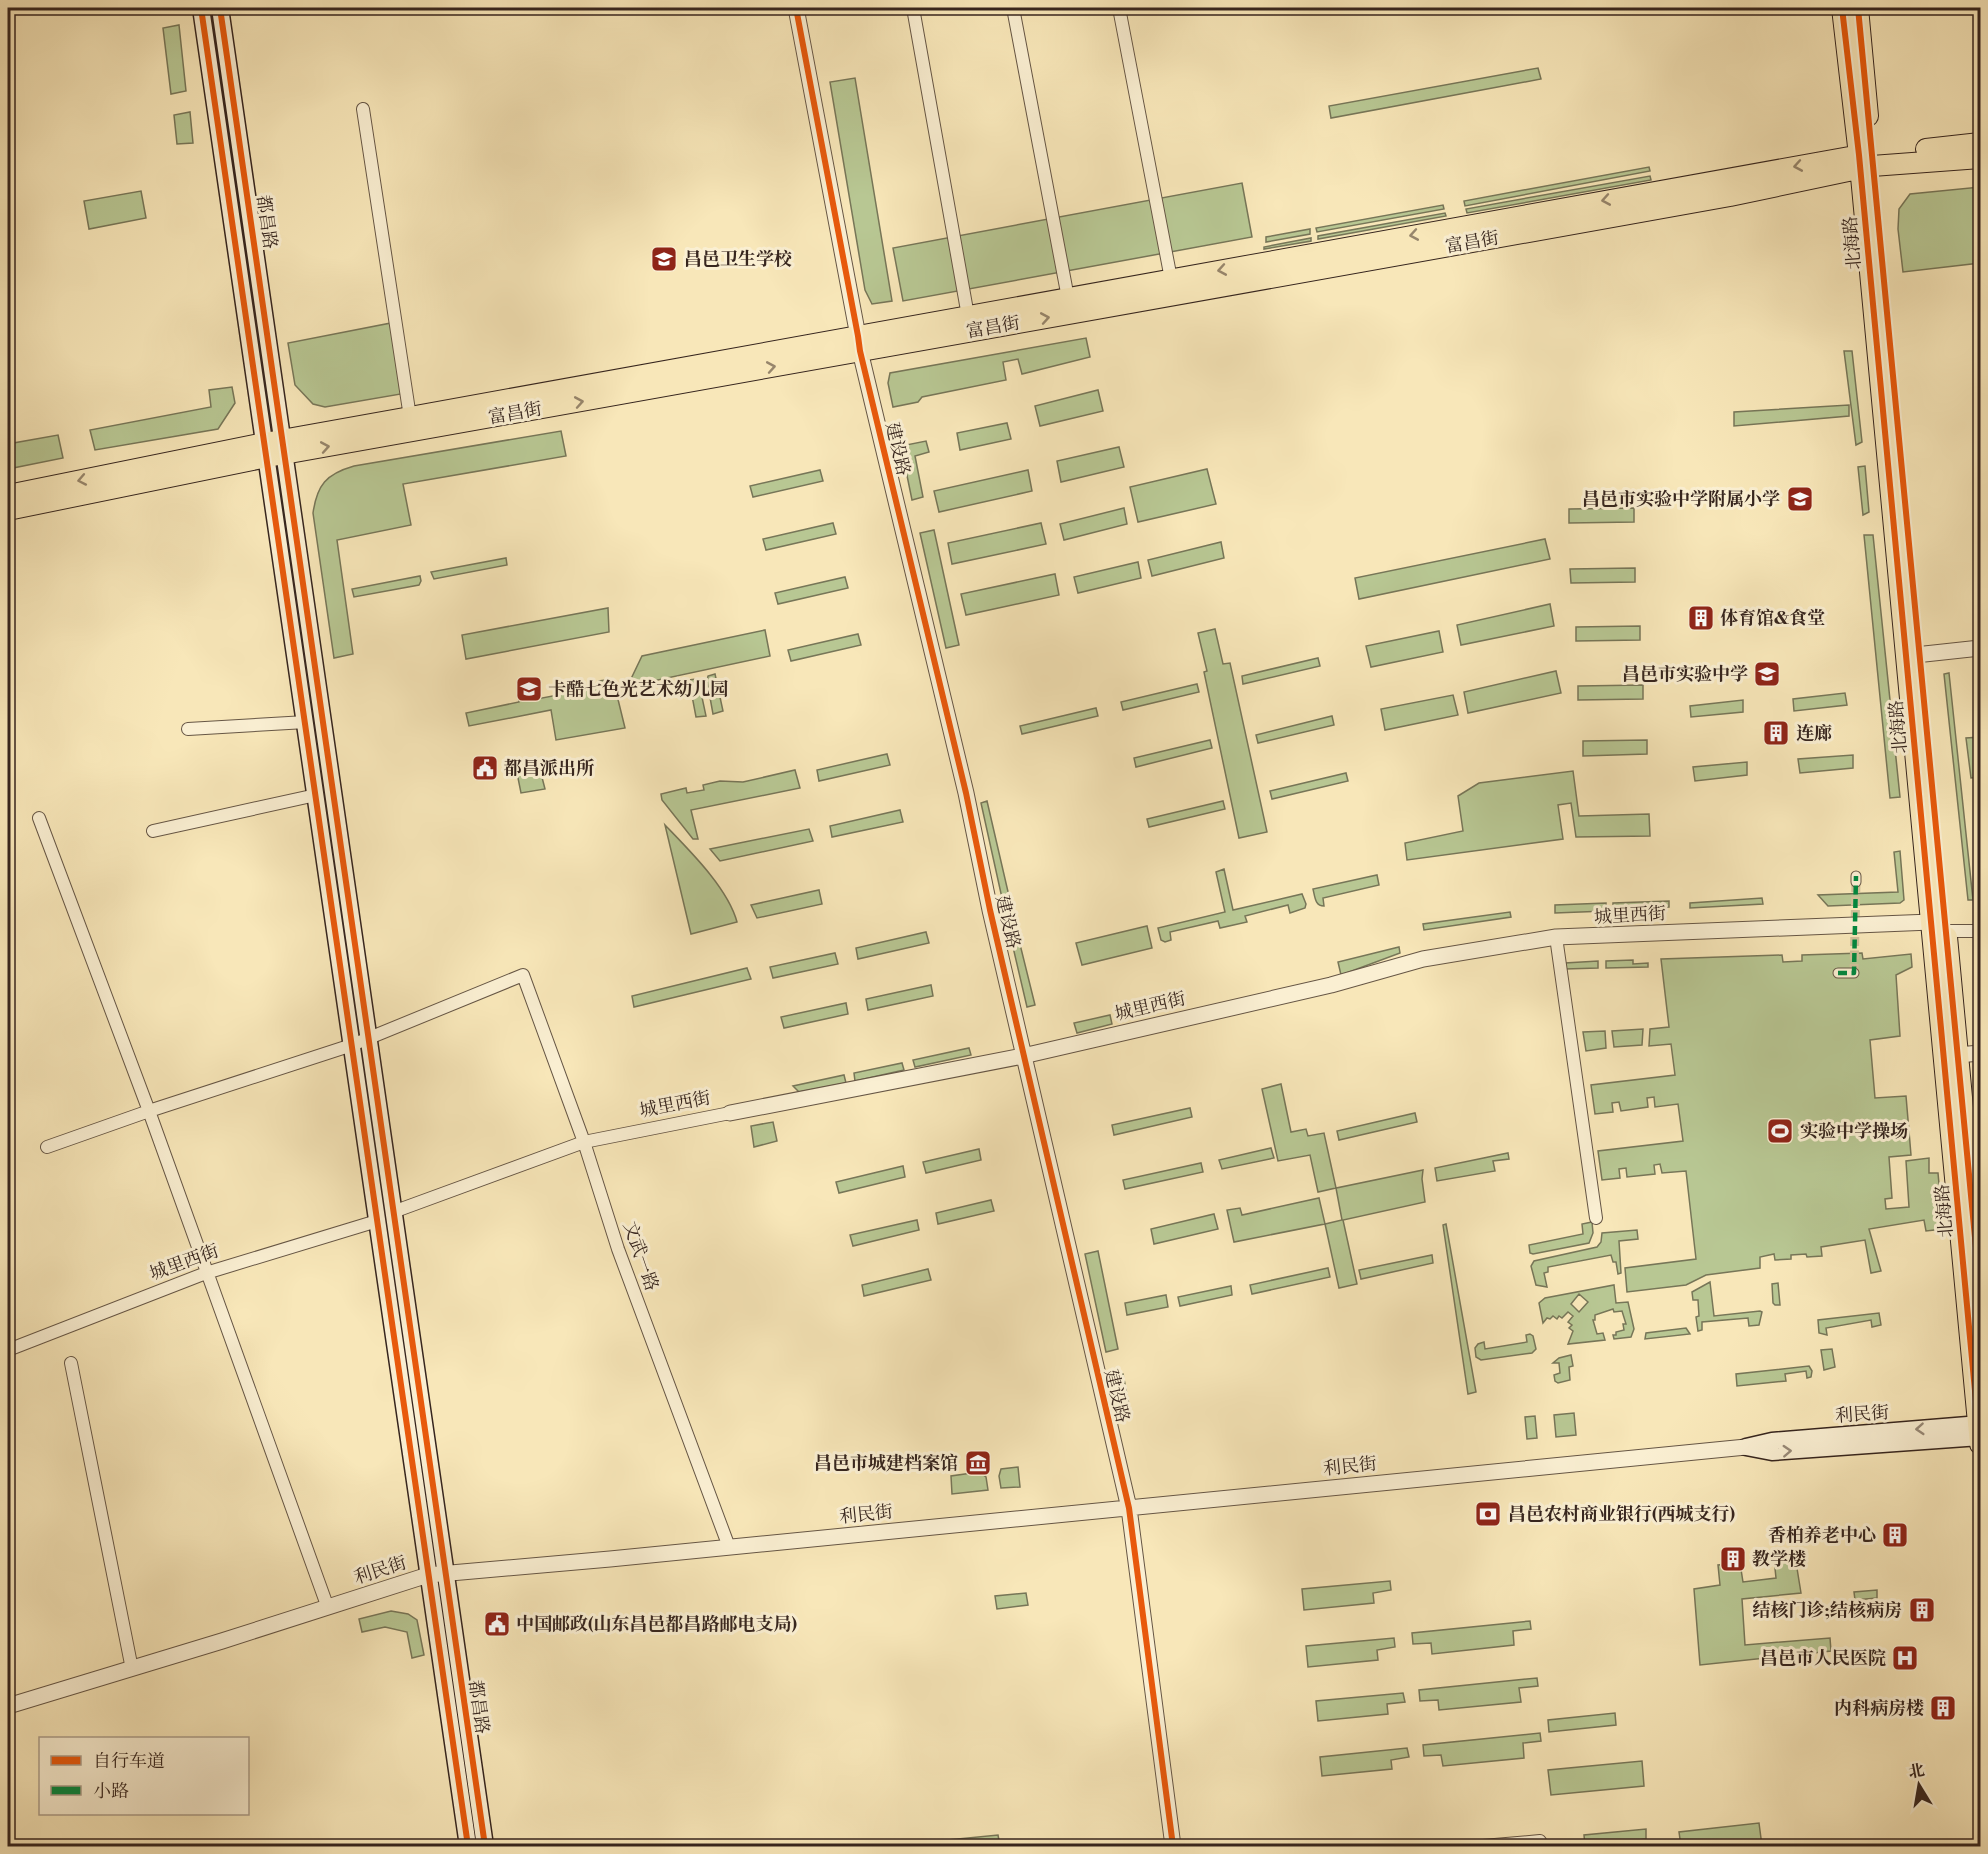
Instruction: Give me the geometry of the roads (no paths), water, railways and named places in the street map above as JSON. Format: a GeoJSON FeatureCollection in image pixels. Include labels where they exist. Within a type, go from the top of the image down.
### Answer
{"type":"FeatureCollection","features":[{"type":"Feature","properties":{"kind":"main road","name":"都昌路"},"geometry":{"type":"LineString","coordinates":[[201,8],[275,449]]}},
{"type":"Feature","properties":{"kind":"main road","name":"都昌路"},"geometry":{"type":"LineString","coordinates":[[220,8],[275,449],[306,722],[377,1221],[436,1574],[485,1846]]}},
{"type":"Feature","properties":{"kind":"main road","name":"北海路"},"geometry":{"type":"LineString","coordinates":[[1842,8],[1866,161]]}},
{"type":"Feature","properties":{"kind":"main road","name":"北海路"},"geometry":{"type":"LineString","coordinates":[[1858,8],[1866,161],[1939,927],[1980,1444]]}},
{"type":"Feature","properties":{"kind":"main road","name":"富昌街"},"geometry":{"type":"LineString","coordinates":[[8,495],[859,344],[968,316],[1171,279],[1980,143]]}},
{"type":"Feature","properties":{"kind":"main road","name":"富昌街"},"geometry":{"type":"LineString","coordinates":[[8,510],[410,417],[859,344],[1730,196],[1866,161],[1980,158]]}},
{"type":"Feature","properties":{"kind":"main road"},"geometry":{"type":"LineString","coordinates":[[275,449],[368,1037],[393,1212],[436,1574]]}},
{"type":"Feature","properties":{"kind":"main road","name":"北海路"},"geometry":{"type":"LineString","coordinates":[[1939,927],[1958,1055],[1980,1290]]}},
{"type":"Feature","properties":{"kind":"main road","name":"利民街"},"geometry":{"type":"LineString","coordinates":[[1746,1447],[1772,1441],[1804,1438],[1980,1431]]}},
{"type":"Feature","properties":{"kind":"main road","name":"都昌路"},"geometry":{"type":"LineString","coordinates":[[436,1574],[468,1846]]}},
{"type":"Feature","properties":{"kind":"street","name":"建设路"},"geometry":{"type":"LineString","coordinates":[[796,8],[859,344],[966,793],[1023,1056],[1129,1508],[1173,1846]]}},
{"type":"Feature","properties":{"kind":"street"},"geometry":{"type":"LineString","coordinates":[[912,8],[968,316]]}},
{"type":"Feature","properties":{"kind":"street"},"geometry":{"type":"LineString","coordinates":[[1013,8],[1068,298]]}},
{"type":"Feature","properties":{"kind":"street"},"geometry":{"type":"LineString","coordinates":[[1119,8],[1171,279]]}},
{"type":"Feature","properties":{"kind":"street"},"geometry":{"type":"LineString","coordinates":[[363,109],[410,417]]}},
{"type":"Feature","properties":{"kind":"street"},"geometry":{"type":"LineString","coordinates":[[1913,655],[1980,648]]}},
{"type":"Feature","properties":{"kind":"street"},"geometry":{"type":"LineString","coordinates":[[188,729],[306,722]]}},
{"type":"Feature","properties":{"kind":"street"},"geometry":{"type":"LineString","coordinates":[[153,831],[316,795]]}},
{"type":"Feature","properties":{"kind":"street"},"geometry":{"type":"LineString","coordinates":[[39,818],[149,1111],[328,1608]]}},
{"type":"Feature","properties":{"kind":"street"},"geometry":{"type":"LineString","coordinates":[[1939,927],[1980,931]]}},
{"type":"Feature","properties":{"kind":"street","name":"城里西街"},"geometry":{"type":"LineString","coordinates":[[393,1212],[584,1142],[1023,1056],[1331,984],[1423,959],[1556,938],[1939,927]]}},
{"type":"Feature","properties":{"kind":"street"},"geometry":{"type":"LineString","coordinates":[[1556,938],[1596,1218]]}},
{"type":"Feature","properties":{"kind":"street"},"geometry":{"type":"LineString","coordinates":[[1838,973],[1854,973]]}},
{"type":"Feature","properties":{"kind":"street","name":"文武一路"},"geometry":{"type":"LineString","coordinates":[[368,1037],[523,975],[584,1142],[618,1250],[729,1547]]}},
{"type":"Feature","properties":{"kind":"street"},"geometry":{"type":"LineString","coordinates":[[47,1147],[352,1045],[368,1037]]}},
{"type":"Feature","properties":{"kind":"street"},"geometry":{"type":"LineString","coordinates":[[1958,1055],[1980,1053]]}},
{"type":"Feature","properties":{"kind":"street","name":"城里西街"},"geometry":{"type":"LineString","coordinates":[[8,1350],[206,1273],[377,1221]]}},
{"type":"Feature","properties":{"kind":"street"},"geometry":{"type":"LineString","coordinates":[[71,1363],[132,1669]]}},
{"type":"Feature","properties":{"kind":"street","name":"利民街"},"geometry":{"type":"LineString","coordinates":[[8,1706],[436,1574],[1746,1447]]}},
{"type":"Feature","properties":{"kind":"street"},"geometry":{"type":"LineString","coordinates":[[1483,1846],[1540,1841]]}},
{"type":"Feature","properties":{"kind":"tunnel"},"geometry":{"type":"LineString","coordinates":[[1854,973],[1856,882]]}},
{"type":"Feature","properties":{"kind":"place","name":"昌邑卫生学校"},"geometry":{"type":"Point","coordinates":[664,259]}},
{"type":"Feature","properties":{"kind":"place","name":"昌邑市实验中学附属小学"},"geometry":{"type":"Point","coordinates":[1800,499]}},
{"type":"Feature","properties":{"kind":"place","name":"体育馆&食堂"},"geometry":{"type":"Point","coordinates":[1701,618]}},
{"type":"Feature","properties":{"kind":"place","name":"昌邑市实验中学"},"geometry":{"type":"Point","coordinates":[1767,674]}},
{"type":"Feature","properties":{"kind":"place","name":"卡酷七色光艺术幼儿园"},"geometry":{"type":"Point","coordinates":[529,689]}},
{"type":"Feature","properties":{"kind":"place","name":"连廊"},"geometry":{"type":"Point","coordinates":[1776,733]}},
{"type":"Feature","properties":{"kind":"place","name":"都昌派出所"},"geometry":{"type":"Point","coordinates":[485,768]}},
{"type":"Feature","properties":{"kind":"place","name":"实验中学操场"},"geometry":{"type":"Point","coordinates":[1780,1131]}},
{"type":"Feature","properties":{"kind":"place","name":"昌邑市城建档案馆"},"geometry":{"type":"Point","coordinates":[978,1463]}},
{"type":"Feature","properties":{"kind":"place","name":"昌邑农村商业银行(西城支行)"},"geometry":{"type":"Point","coordinates":[1488,1514]}},
{"type":"Feature","properties":{"kind":"place","name":"香柏养老中心"},"geometry":{"type":"Point","coordinates":[1895,1535]}},
{"type":"Feature","properties":{"kind":"place","name":"教学楼"},"geometry":{"type":"Point","coordinates":[1733,1559]}},
{"type":"Feature","properties":{"kind":"place","name":"结核门诊;结核病房"},"geometry":{"type":"Point","coordinates":[1922,1610]}},
{"type":"Feature","properties":{"kind":"place","name":"中国邮政(山东昌邑都昌路邮电支局)"},"geometry":{"type":"Point","coordinates":[497,1624]}},
{"type":"Feature","properties":{"kind":"place","name":"昌邑市人民医院"},"geometry":{"type":"Point","coordinates":[1905,1658]}},
{"type":"Feature","properties":{"kind":"place","name":"内科病房楼"},"geometry":{"type":"Point","coordinates":[1943,1708]}}]}
